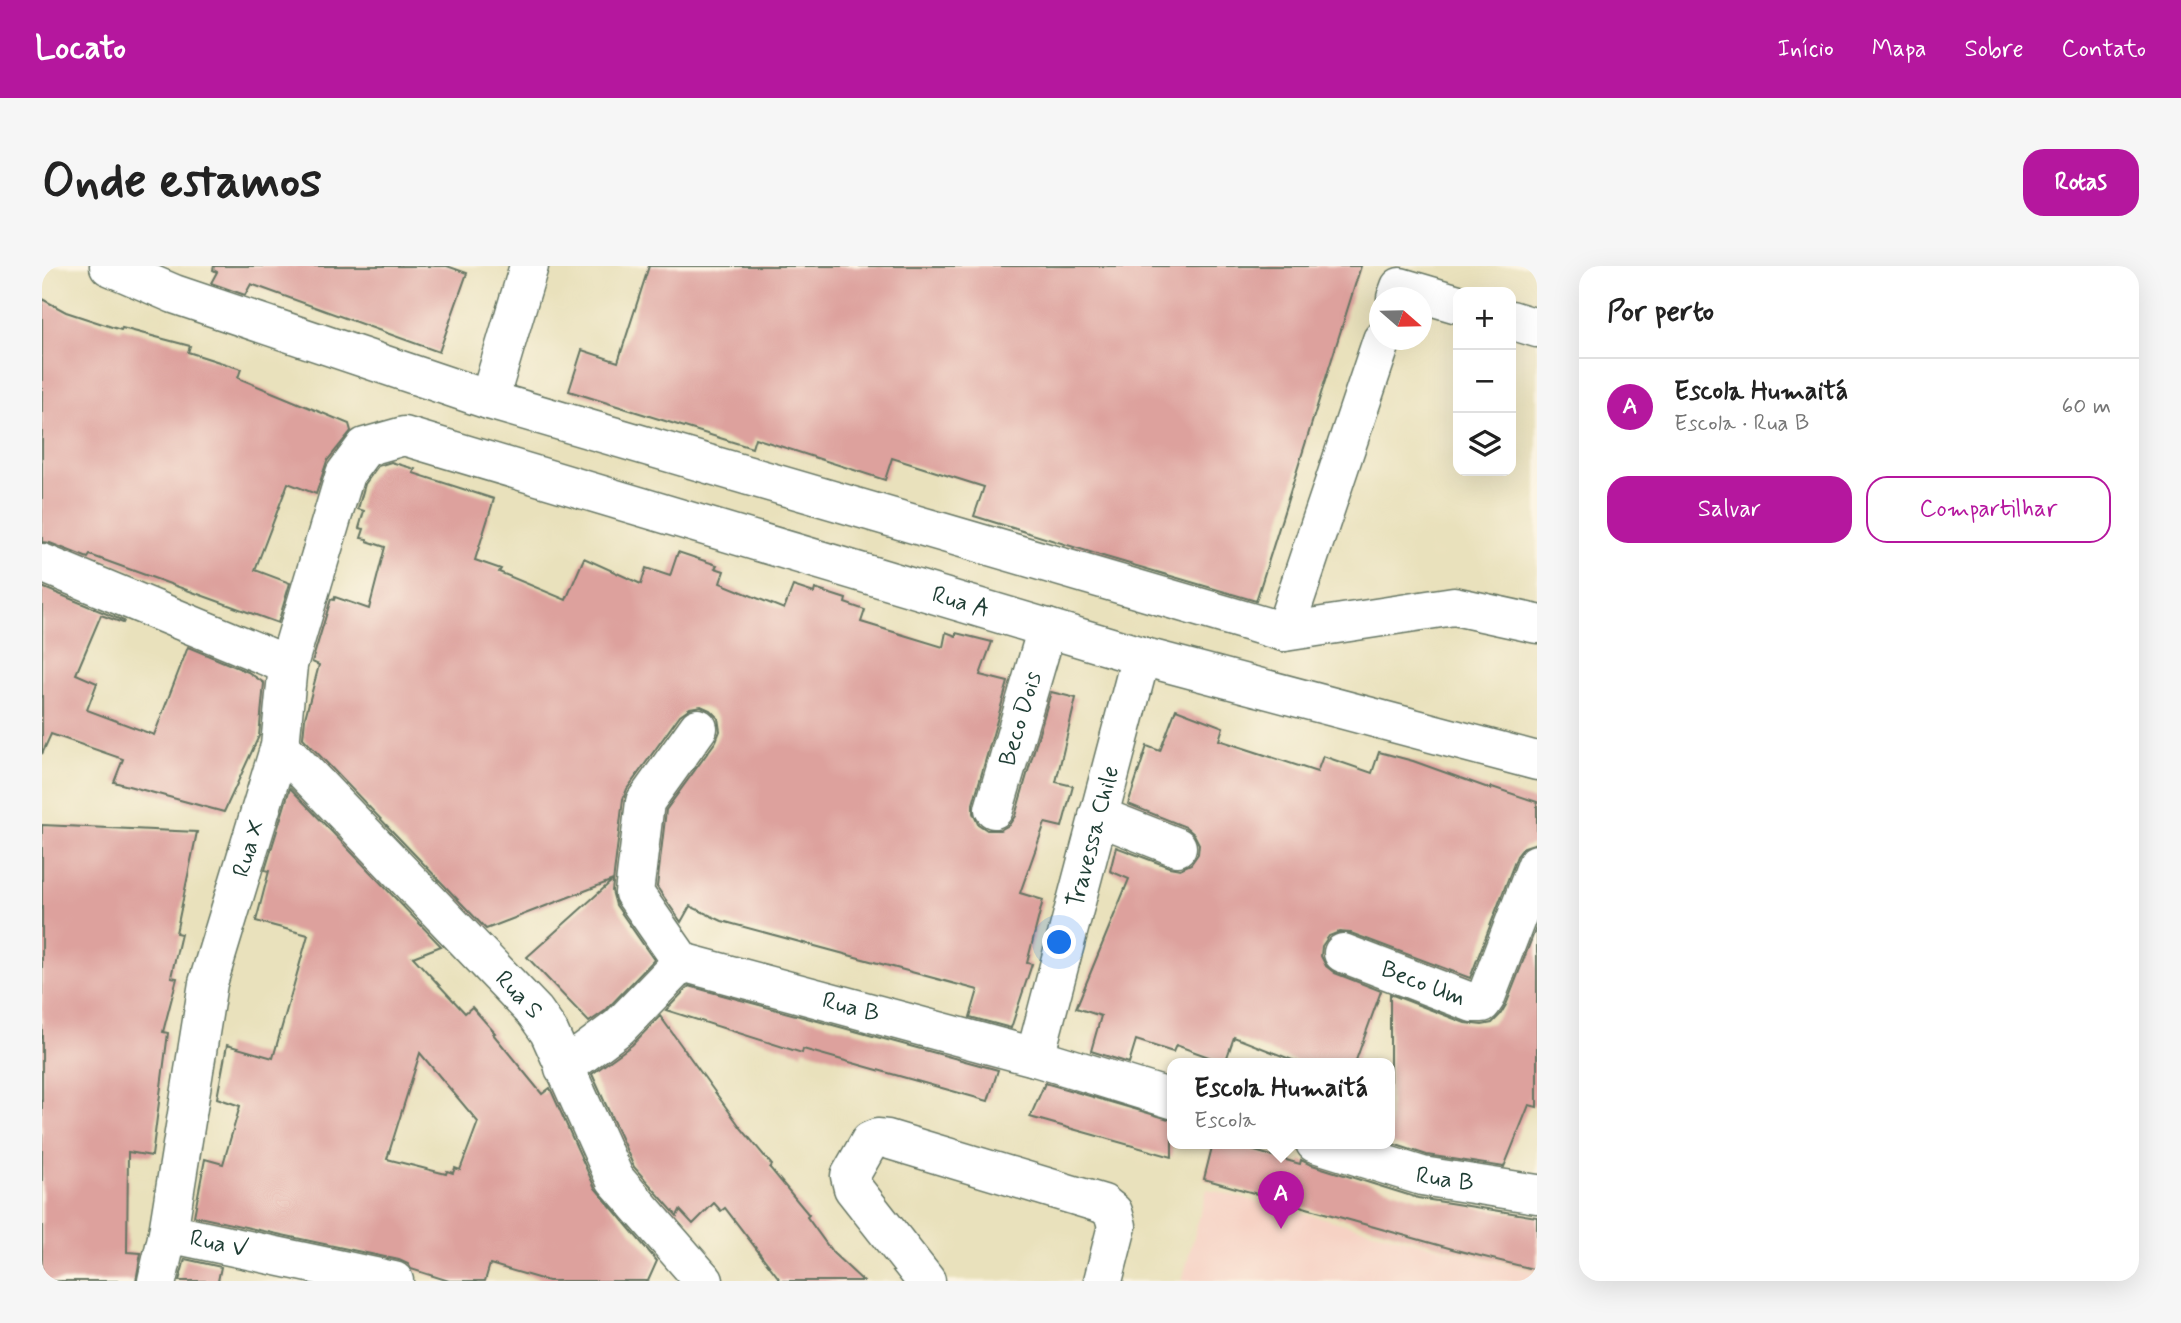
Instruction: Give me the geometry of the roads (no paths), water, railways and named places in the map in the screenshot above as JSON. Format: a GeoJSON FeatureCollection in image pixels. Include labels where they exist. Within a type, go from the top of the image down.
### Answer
{"type":"FeatureCollection","features":[{"type":"Feature","properties":{"kind":"street"},"geometry":{"type":"LineString","coordinates":[[109,266],[174,294],[489,400],[1284,632],[1454,606],[1537,624]]}},
{"type":"Feature","properties":{"kind":"street"},"geometry":{"type":"LineString","coordinates":[[489,400],[529,266]]}},
{"type":"Feature","properties":{"kind":"street"},"geometry":{"type":"LineString","coordinates":[[1432,296],[1453,303]]}},
{"type":"Feature","properties":{"kind":"street"},"geometry":{"type":"LineString","coordinates":[[1516,322],[1537,328]]}},
{"type":"Feature","properties":{"kind":"street"},"geometry":{"type":"LineString","coordinates":[[1284,632],[1379,350]]}},
{"type":"Feature","properties":{"kind":"street","name":"Rua A"},"geometry":{"type":"LineString","coordinates":[[385,440],[404,436],[1140,656],[1537,761]]}},
{"type":"Feature","properties":{"kind":"street","name":"Rua X"},"geometry":{"type":"LineString","coordinates":[[157,1281],[168,1233],[208,983],[280,746],[288,665],[345,474],[365,447],[385,440]]}},
{"type":"Feature","properties":{"kind":"street"},"geometry":{"type":"LineString","coordinates":[[42,563],[288,665]]}},
{"type":"Feature","properties":{"kind":"street","name":"Beco Dois"},"geometry":{"type":"LineString","coordinates":[[995,809],[1047,628]]}},
{"type":"Feature","properties":{"kind":"street","name":"Travessa Chile"},"geometry":{"type":"LineString","coordinates":[[1035,1057],[1140,656]]}},
{"type":"Feature","properties":{"kind":"street"},"geometry":{"type":"LineString","coordinates":[[564,1068],[619,1027],[682,962],[634,893],[645,802],[698,728]]}},
{"type":"Feature","properties":{"kind":"street","name":"Rua S"},"geometry":{"type":"LineString","coordinates":[[280,746],[535,1012],[549,1032],[615,1179],[703,1281]]}},
{"type":"Feature","properties":{"kind":"street"},"geometry":{"type":"LineString","coordinates":[[1098,816],[1177,847]]}},
{"type":"Feature","properties":{"kind":"street","name":"Beco Um"},"geometry":{"type":"LineString","coordinates":[[1343,953],[1473,1003],[1482,1003],[1537,864]]}},
{"type":"Feature","properties":{"kind":"street","name":"Rua B"},"geometry":{"type":"LineString","coordinates":[[682,962],[1035,1057],[1167,1097]]}},
{"type":"Feature","properties":{"kind":"street"},"geometry":{"type":"LineString","coordinates":[[926,1281],[853,1188],[850,1176],[870,1142],[877,1138],[1103,1204],[1113,1212],[1117,1226],[1103,1281]]}},
{"type":"Feature","properties":{"kind":"street","name":"Rua B"},"geometry":{"type":"LineString","coordinates":[[1334,1149],[1422,1176],[1537,1194]]}},
{"type":"Feature","properties":{"kind":"street","name":"Rua V"},"geometry":{"type":"LineString","coordinates":[[168,1233],[394,1281]]}},
{"type":"Feature","properties":{"kind":"place","name":"Escola Humaitá"},"geometry":{"type":"Point","coordinates":[1281,1229]}}]}
